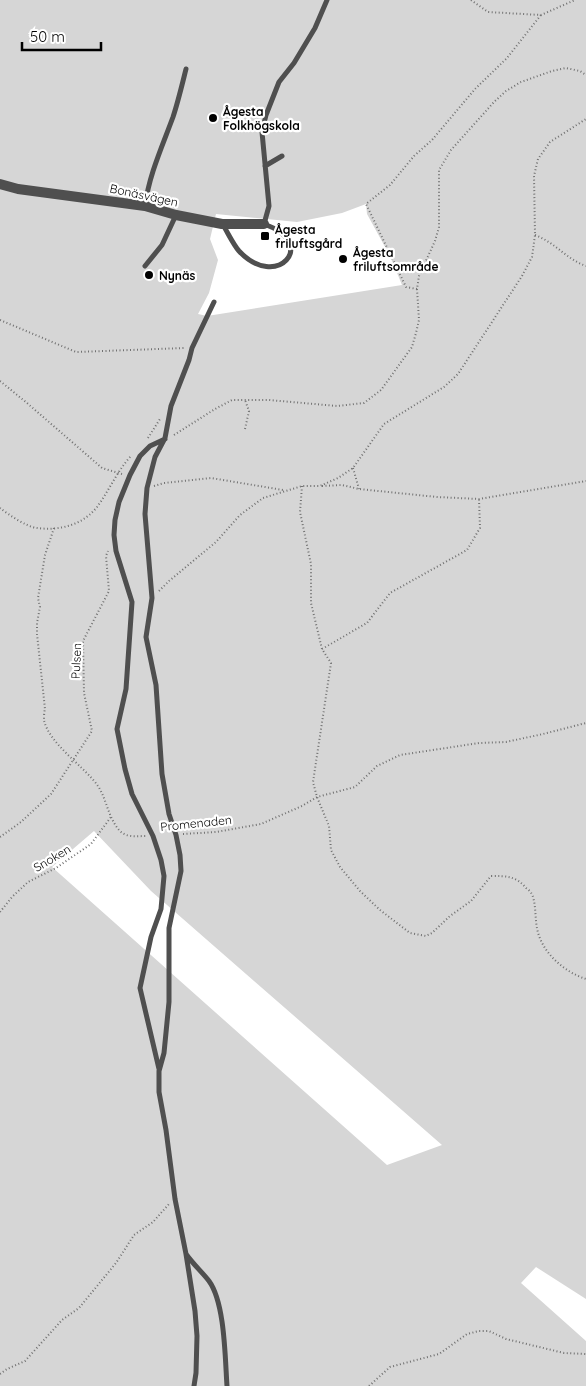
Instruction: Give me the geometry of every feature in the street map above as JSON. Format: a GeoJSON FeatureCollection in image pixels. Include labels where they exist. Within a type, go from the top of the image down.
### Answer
{"type":"FeatureCollection","features":[{"type":"Feature","properties":{"kind":"street","name":"Bonäsvägen"},"geometry":{"type":"LineString","coordinates":[[0,184],[145,206],[176,215],[222,224],[264,224]]}},
{"type":"Feature","properties":{"kind":"lane"},"geometry":{"type":"LineString","coordinates":[[222,224],[239,251],[251,261],[272,267],[282,265],[289,258],[291,248],[286,238],[278,229],[264,224],[269,206],[262,132],[279,82],[294,63],[315,28],[327,0]]}},
{"type":"Feature","properties":{"kind":"lane"},"geometry":{"type":"LineString","coordinates":[[145,206],[147,190],[173,117],[186,69]]}},
{"type":"Feature","properties":{"kind":"lane"},"geometry":{"type":"LineString","coordinates":[[265,166],[282,156]]}},
{"type":"Feature","properties":{"kind":"lane"},"geometry":{"type":"LineString","coordinates":[[145,266],[162,245],[176,215]]}},
{"type":"Feature","properties":{"kind":"lane"},"geometry":{"type":"LineString","coordinates":[[159,1070],[164,1053],[167,1024],[170,928],[180,871],[180,855],[176,834],[169,814],[162,774],[156,685],[146,637],[152,598],[145,514],[147,488],[155,458],[165,438],[171,406],[192,348],[214,302]]}},
{"type":"Feature","properties":{"kind":"lane"},"geometry":{"type":"LineString","coordinates":[[165,438],[150,446],[140,456],[119,502],[115,520],[116,551],[132,602],[126,689],[118,729],[132,794],[154,836],[164,876],[161,909],[152,936],[140,988],[159,1070],[159,1092],[166,1130],[174,1199],[186,1254],[197,1336],[194,1386]]}},
{"type":"Feature","properties":{"kind":"lane"},"geometry":{"type":"LineString","coordinates":[[161,909],[172,910]]}},
{"type":"Feature","properties":{"kind":"lane"},"geometry":{"type":"LineString","coordinates":[[186,1254],[209,1281],[216,1294],[225,1350],[227,1386]]}},
{"type":"Feature","properties":{"kind":"path"},"geometry":{"type":"LineString","coordinates":[[471,0],[488,12],[541,15],[575,0]]}},
{"type":"Feature","properties":{"kind":"path"},"geometry":{"type":"LineString","coordinates":[[417,289],[406,287],[366,204],[390,186],[414,156],[432,140],[476,89],[508,58],[541,15]]}},
{"type":"Feature","properties":{"kind":"path"},"geometry":{"type":"LineString","coordinates":[[165,438],[174,435],[232,400],[270,400],[337,406],[364,403],[380,390],[412,347],[419,320],[417,289],[419,276],[436,241],[439,227],[439,170],[451,150],[506,90],[521,82],[566,68],[580,71],[586,75]]}},
{"type":"Feature","properties":{"kind":"path"},"geometry":{"type":"LineString","coordinates":[[320,486],[338,478],[353,468],[384,424],[444,388],[458,374],[522,276],[532,257],[535,235],[534,176],[538,159],[550,142],[586,119]]}},
{"type":"Feature","properties":{"kind":"path"},"geometry":{"type":"LineString","coordinates":[[535,235],[548,240],[575,262],[586,266]]}},
{"type":"Feature","properties":{"kind":"path"},"geometry":{"type":"LineString","coordinates":[[0,320],[76,352],[192,348]]}},
{"type":"Feature","properties":{"kind":"path"},"geometry":{"type":"LineString","coordinates":[[0,382],[102,468],[117,474],[96,508],[84,520],[72,525],[36,528],[9,515],[0,508]]}},
{"type":"Feature","properties":{"kind":"path"},"geometry":{"type":"LineString","coordinates":[[245,400],[249,411],[245,430]]}},
{"type":"Feature","properties":{"kind":"path"},"geometry":{"type":"LineString","coordinates":[[353,468],[359,489]]}},
{"type":"Feature","properties":{"kind":"path"},"geometry":{"type":"LineString","coordinates":[[147,488],[164,483],[210,478],[283,490]]}},
{"type":"Feature","properties":{"kind":"path"},"geometry":{"type":"LineString","coordinates":[[152,598],[169,581],[216,542],[240,515],[262,498],[283,490],[302,486],[342,485],[359,489],[437,497],[479,499],[586,481]]}},
{"type":"Feature","properties":{"kind":"path"},"geometry":{"type":"LineString","coordinates":[[302,486],[300,512],[312,564],[311,603],[322,649],[331,663],[313,782],[317,798],[329,826],[331,850],[340,867],[360,891],[380,910],[410,933],[426,936],[471,901],[491,876],[510,876],[520,880],[533,895],[537,929],[542,943],[567,970],[586,979]]}},
{"type":"Feature","properties":{"kind":"path"},"geometry":{"type":"LineString","coordinates":[[322,649],[366,623],[390,593],[467,550],[480,528],[479,499]]}},
{"type":"Feature","properties":{"kind":"path","name":"Promenaden"},"geometry":{"type":"LineString","coordinates":[[54,528],[45,555],[38,598],[40,607],[36,623],[45,709],[44,720],[49,732],[61,747],[88,773],[99,788],[111,817],[121,832],[126,835],[154,836]]}},
{"type":"Feature","properties":{"kind":"path","name":"Pulsen"},"geometry":{"type":"LineString","coordinates":[[0,837],[22,822],[51,794],[92,731],[84,693],[84,640],[109,591],[106,556],[114,534]]}},
{"type":"Feature","properties":{"kind":"path","name":"Promenaden"},"geometry":{"type":"LineString","coordinates":[[176,834],[216,832],[260,824],[317,798],[355,787],[378,766],[400,755],[470,744],[506,742],[586,723]]}},
{"type":"Feature","properties":{"kind":"path","name":"Snoken"},"geometry":{"type":"LineString","coordinates":[[0,912],[12,896],[28,882],[56,868],[91,844],[111,817]]}},
{"type":"Feature","properties":{"kind":"path"},"geometry":{"type":"LineString","coordinates":[[0,1374],[25,1361],[62,1320],[79,1308],[116,1263],[134,1236],[153,1222],[174,1199]]}},
{"type":"Feature","properties":{"kind":"path"},"geometry":{"type":"LineString","coordinates":[[369,1386],[390,1367],[438,1354],[467,1334],[479,1331],[490,1331],[506,1339],[564,1353],[586,1354]]}},
{"type":"Feature","properties":{"kind":"shaded area"},"geometry":{"type":"Polygon","coordinates":[[[0,0],[586,0],[586,1299],[536,1267],[521,1283],[586,1341],[586,1386],[0,1386],[0,0]],[[366,204],[342,213],[297,222],[216,214],[210,239],[218,260],[209,293],[198,314],[207,316],[402,285],[390,256],[367,214],[366,204]],[[94,831],[52,867],[387,1165],[442,1145],[151,891],[94,831]]]}},
{"type":"Feature","properties":{"kind":"place","name":"Ågesta Folkhögskola"},"geometry":{"type":"Point","coordinates":[213,118]}},
{"type":"Feature","properties":{"kind":"place","name":"Ågesta friluftsgård"},"geometry":{"type":"Point","coordinates":[265,236]}},
{"type":"Feature","properties":{"kind":"place","name":"Ågesta friluftsområde"},"geometry":{"type":"Point","coordinates":[343,259]}},
{"type":"Feature","properties":{"kind":"place","name":"Nynäs"},"geometry":{"type":"Point","coordinates":[149,275]}}]}
